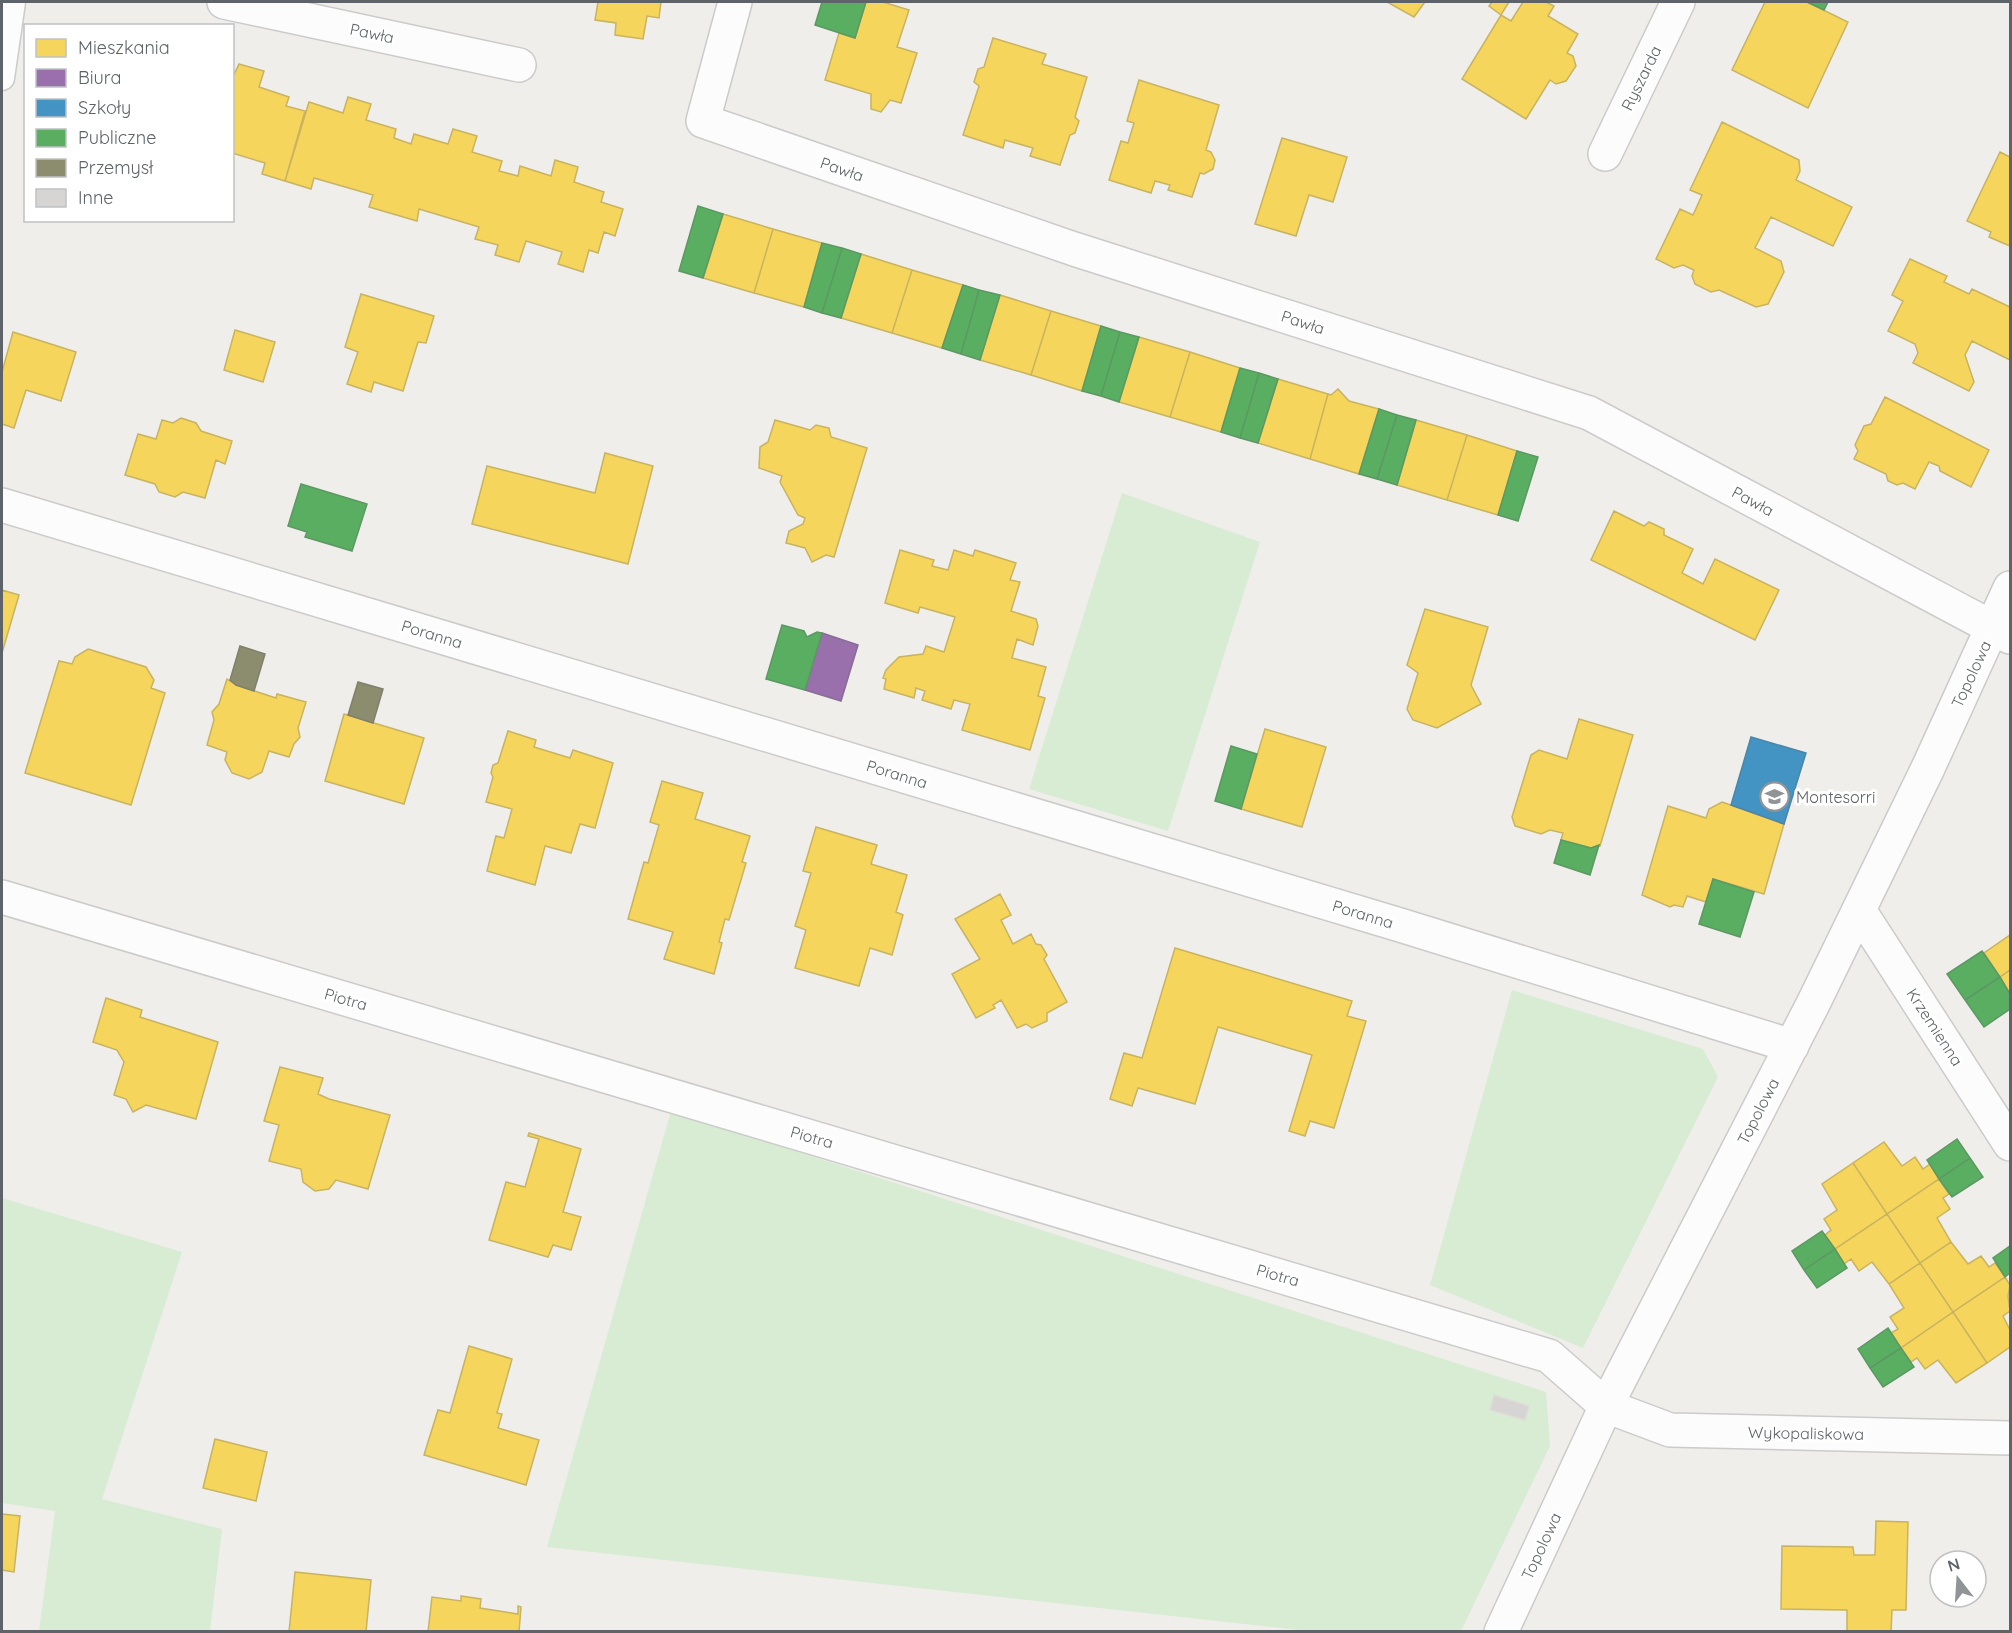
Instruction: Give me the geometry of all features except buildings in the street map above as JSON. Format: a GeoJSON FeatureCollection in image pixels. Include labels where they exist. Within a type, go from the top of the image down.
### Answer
{"type":"FeatureCollection","features":[{"type":"Feature","properties":{"kind":"street","name":"Pawła"},"geometry":{"type":"LineString","coordinates":[[224,2],[519,65]]}},
{"type":"Feature","properties":{"kind":"street","name":"Pawła"},"geometry":{"type":"LineString","coordinates":[[735,2],[703,121],[1074,249],[1589,412],[2001,633]]}},
{"type":"Feature","properties":{"kind":"street","name":"Ryszarda"},"geometry":{"type":"LineString","coordinates":[[1605,154],[1678,2]]}},
{"type":"Feature","properties":{"kind":"street","name":"Poranna"},"geometry":{"type":"LineString","coordinates":[[2,505],[1366,915],[1792,1046]]}},
{"type":"Feature","properties":{"kind":"street","name":"Topolowa"},"geometry":{"type":"LineString","coordinates":[[1501,1632],[1606,1406],[1792,1046],[1858,910],[2001,633],[2010,588]]}},
{"type":"Feature","properties":{"kind":"street","name":"Piotra"},"geometry":{"type":"LineString","coordinates":[[2,897],[1549,1356],[1606,1406]]}},
{"type":"Feature","properties":{"kind":"street","name":"Krzemienna"},"geometry":{"type":"LineString","coordinates":[[1858,910],[2010,1144]]}},
{"type":"Feature","properties":{"kind":"street","name":"Wykopaliskowa"},"geometry":{"type":"LineString","coordinates":[[1606,1406],[1671,1430],[2010,1438]]}},
{"type":"Feature","properties":{"kind":"lane"},"geometry":{"type":"LineString","coordinates":[[2,78],[13,2]]}},
{"type":"Feature","properties":{"kind":"green space"},"geometry":{"type":"Polygon","coordinates":[[[1122,493],[1260,542],[1168,831],[1029,789],[1122,493]]]}},
{"type":"Feature","properties":{"kind":"green space"},"geometry":{"type":"Polygon","coordinates":[[[1512,990],[1703,1049],[1718,1077],[1583,1348],[1430,1285],[1512,990]]]}},
{"type":"Feature","properties":{"kind":"green space"},"geometry":{"type":"Polygon","coordinates":[[[671,1111],[1546,1392],[1550,1446],[1461,1631],[1309,1631],[547,1547],[671,1111]]]}},
{"type":"Feature","properties":{"kind":"green space"},"geometry":{"type":"Polygon","coordinates":[[[2,1198],[182,1252],[102,1499],[222,1529],[210,1631],[39,1631],[55,1511],[2,1503],[2,1198]]]}},
{"type":"Feature","properties":{"kind":"place","name":"Montesorri"},"geometry":{"type":"Point","coordinates":[1775,797]}}]}
